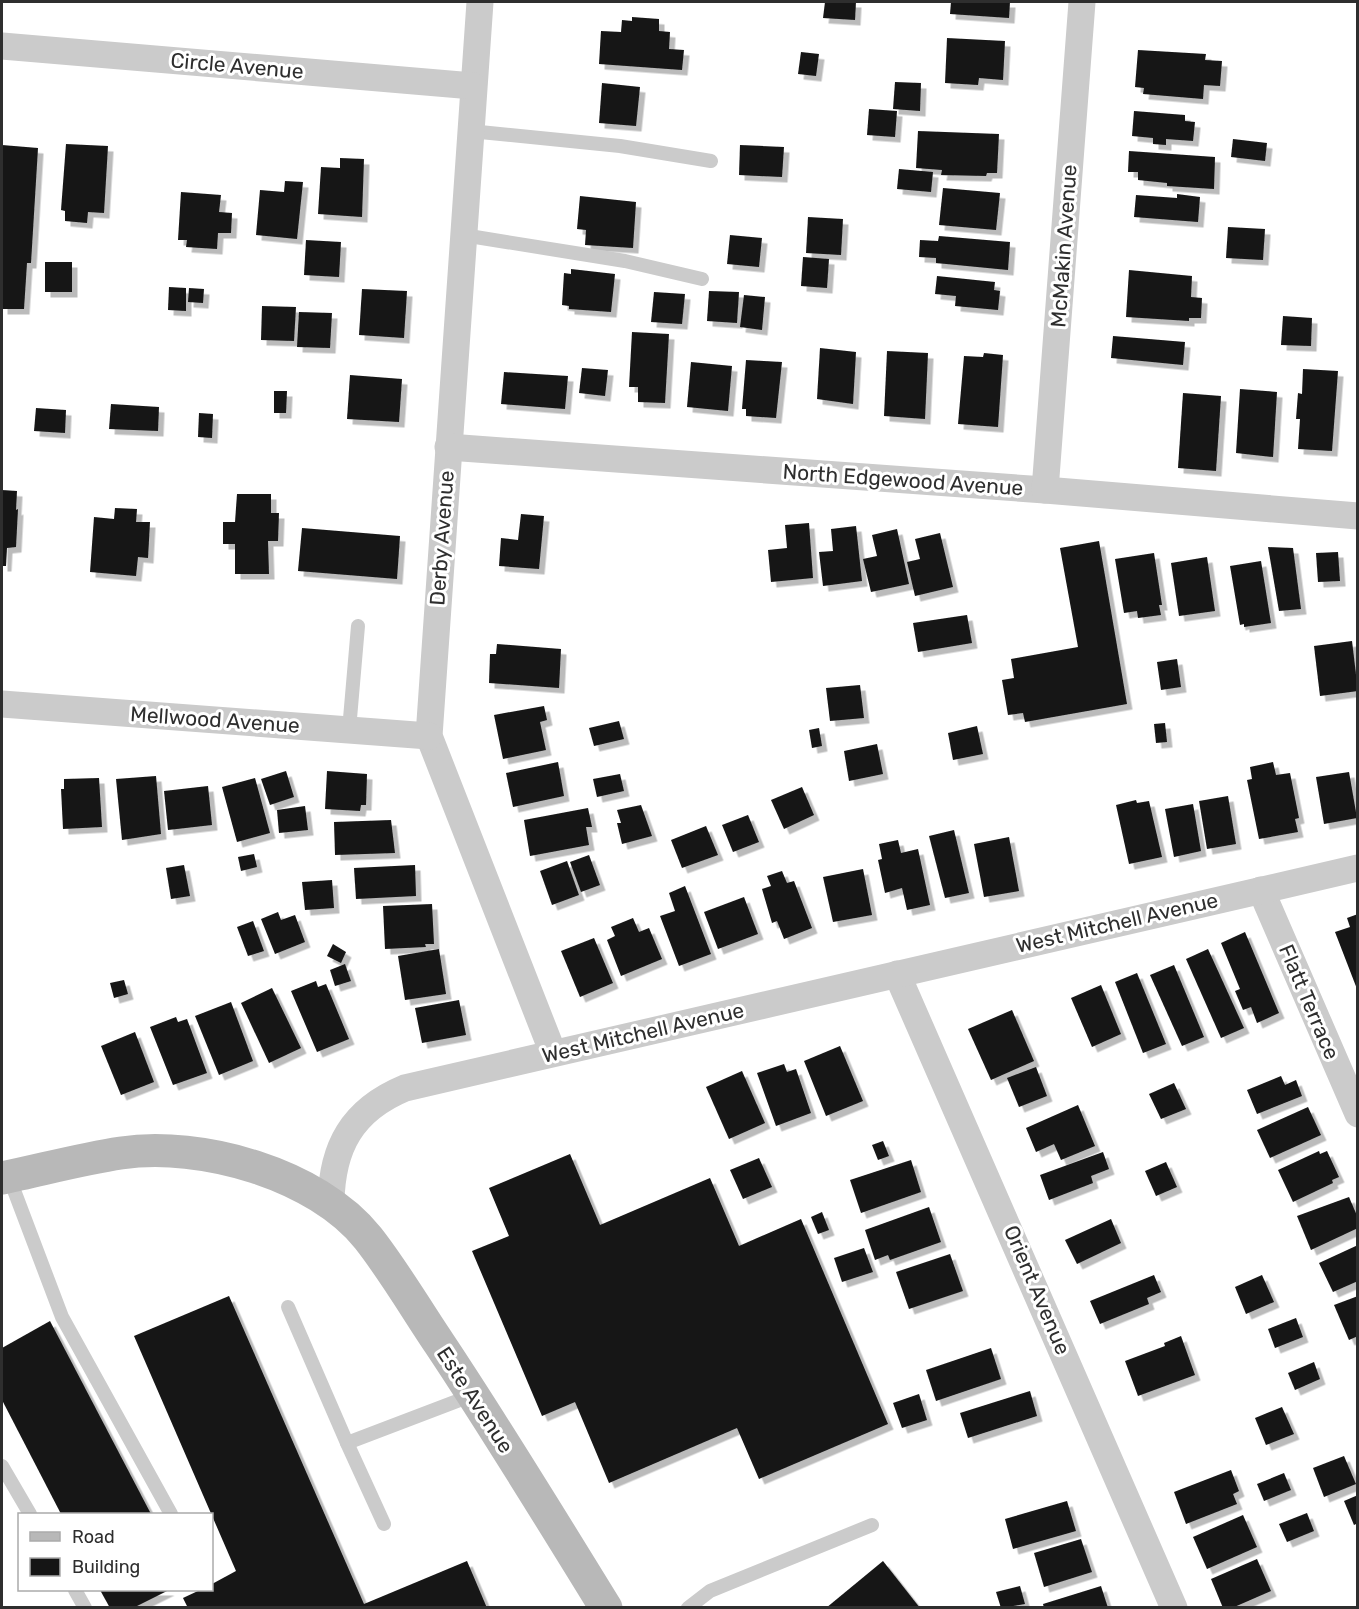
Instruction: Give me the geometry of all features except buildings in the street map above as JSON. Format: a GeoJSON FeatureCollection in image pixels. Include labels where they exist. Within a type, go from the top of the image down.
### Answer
{"type":"FeatureCollection","features":[{"type":"Feature","properties":{"kind":"street","name":"Derby Avenue"},"geometry":{"type":"LineString","coordinates":[[480,2],[429,736],[553,1053]]}},
{"type":"Feature","properties":{"kind":"street","name":"McMakin Avenue"},"geometry":{"type":"LineString","coordinates":[[1045,490],[1082,2]]}},
{"type":"Feature","properties":{"kind":"street","name":"Circle Avenue"},"geometry":{"type":"LineString","coordinates":[[2,46],[473,86]]}},
{"type":"Feature","properties":{"kind":"street","name":"North Edgewood Avenue"},"geometry":{"type":"LineString","coordinates":[[448,447],[1045,490],[1358,516]]}},
{"type":"Feature","properties":{"kind":"street","name":"Mellwood Avenue"},"geometry":{"type":"LineString","coordinates":[[2,704],[429,736]]}},
{"type":"Feature","properties":{"kind":"street","name":"West Mitchell Avenue"},"geometry":{"type":"LineString","coordinates":[[331,1202],[332,1173],[340,1145],[367,1110],[405,1088],[1358,868]]}},
{"type":"Feature","properties":{"kind":"street","name":"Flatt Terrace"},"geometry":{"type":"LineString","coordinates":[[1261,890],[1358,1114]]}},
{"type":"Feature","properties":{"kind":"street","name":"Orient Avenue"},"geometry":{"type":"LineString","coordinates":[[897,974],[1174,1608]]}},
{"type":"Feature","properties":{"kind":"street"},"geometry":{"type":"LineString","coordinates":[[5,1178],[123,1153],[163,1151],[204,1155],[244,1163],[295,1183],[331,1202]]}},
{"type":"Feature","properties":{"kind":"street","name":"Este Avenue"},"geometry":{"type":"LineString","coordinates":[[331,1202],[368,1237],[474,1395],[606,1608]]}},
{"type":"Feature","properties":{"kind":"lane"},"geometry":{"type":"LineString","coordinates":[[470,131],[620,146],[711,161]]}},
{"type":"Feature","properties":{"kind":"lane"},"geometry":{"type":"LineString","coordinates":[[463,235],[625,261],[702,279]]}},
{"type":"Feature","properties":{"kind":"lane"},"geometry":{"type":"LineString","coordinates":[[349,730],[358,626]]}},
{"type":"Feature","properties":{"kind":"lane"},"geometry":{"type":"LineString","coordinates":[[5,1178],[62,1317],[170,1513]]}},
{"type":"Feature","properties":{"kind":"lane"},"geometry":{"type":"LineString","coordinates":[[288,1307],[384,1524]]}},
{"type":"Feature","properties":{"kind":"lane"},"geometry":{"type":"LineString","coordinates":[[347,1443],[474,1395]]}},
{"type":"Feature","properties":{"kind":"lane"},"geometry":{"type":"LineString","coordinates":[[2,1466],[29,1513]]}},
{"type":"Feature","properties":{"kind":"lane"},"geometry":{"type":"LineString","coordinates":[[688,1608],[710,1591],[872,1525]]}},
{"type":"Feature","properties":{"kind":"lane"},"geometry":{"type":"LineString","coordinates":[[76,1591],[85,1608]]}}]}
